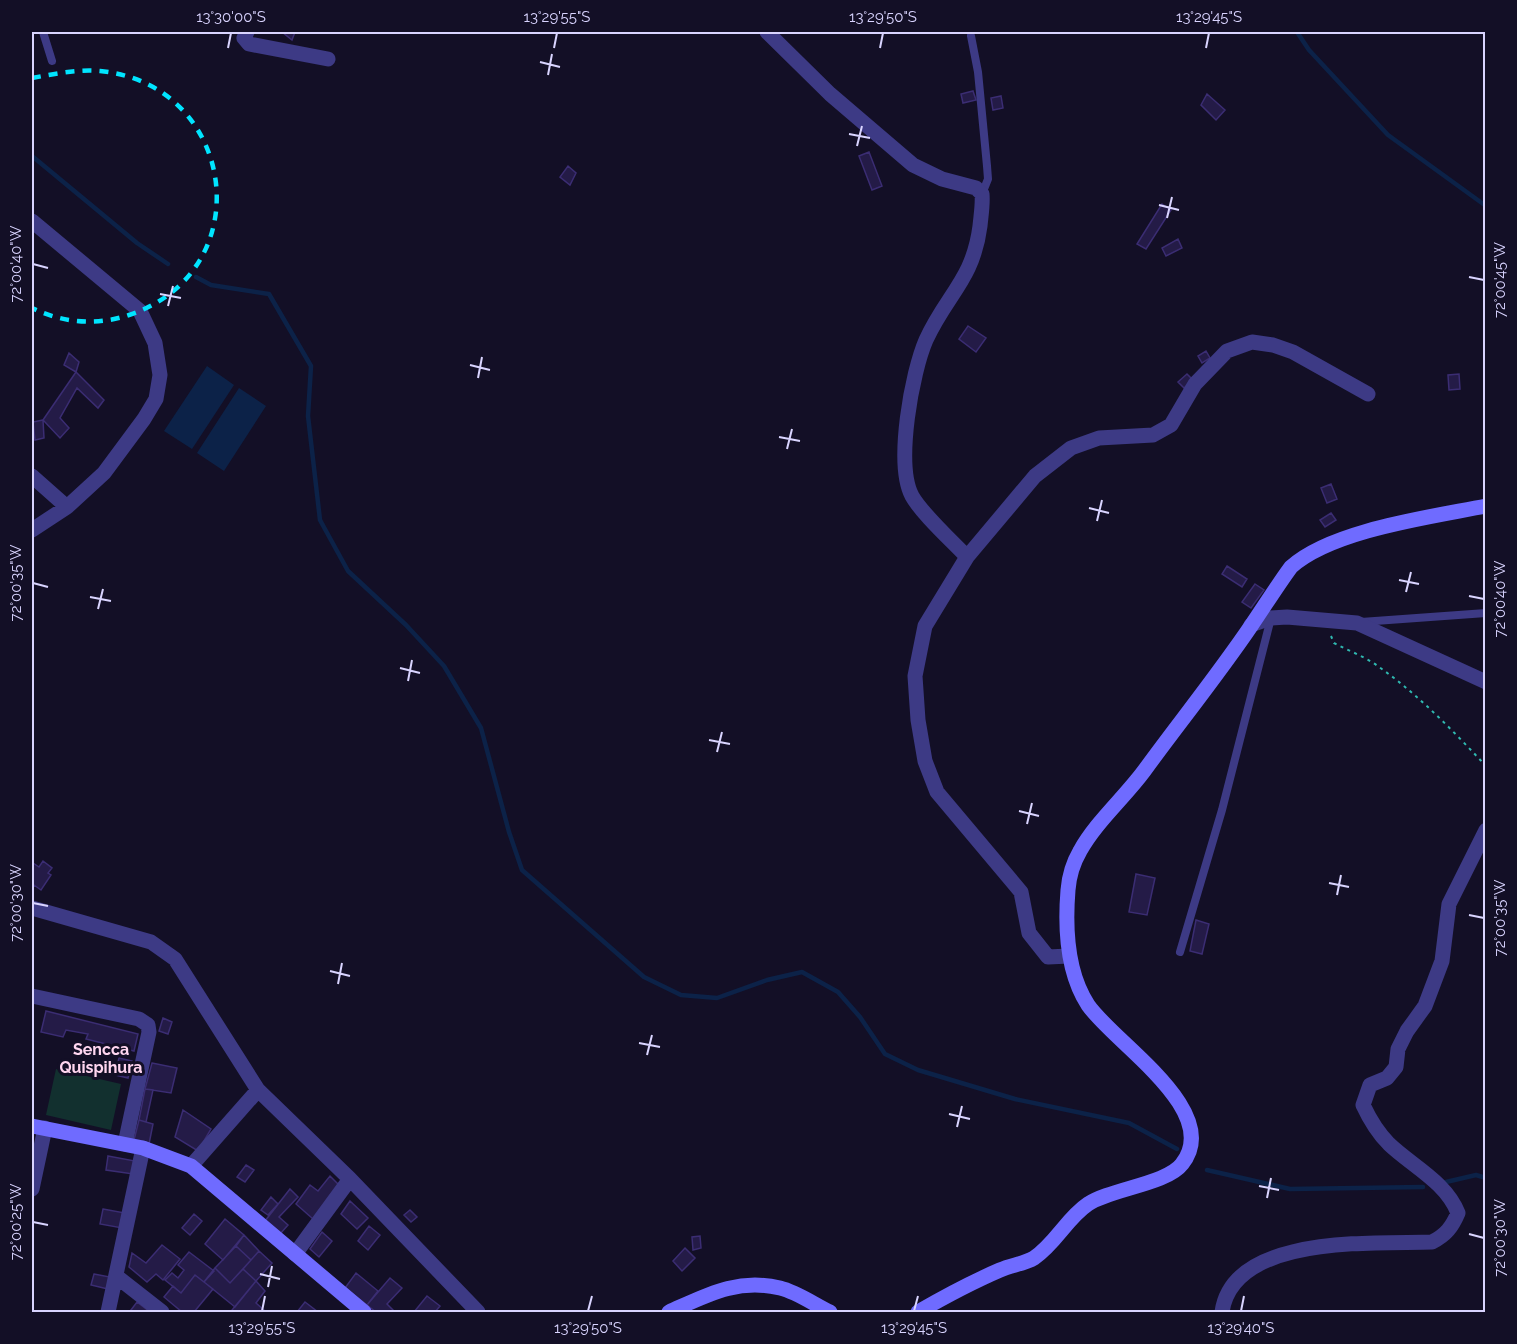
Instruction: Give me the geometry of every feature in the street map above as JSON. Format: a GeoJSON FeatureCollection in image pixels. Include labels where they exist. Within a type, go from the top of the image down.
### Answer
{"type":"FeatureCollection","features":[{"type":"Feature","properties":{"kind":"main road"},"geometry":{"type":"LineString","coordinates":[[918,1312],[1001,1270],[1032,1259],[1090,1203],[1168,1174],[1182,1165],[1191,1147],[1191,1130],[1186,1111],[1172,1091],[1104,1024],[1087,1004],[1070,956],[1068,891],[1072,868],[1081,850],[1139,778],[1291,567],[1317,549],[1387,526],[1485,506]]}},
{"type":"Feature","properties":{"kind":"main road"},"geometry":{"type":"LineString","coordinates":[[38,1127],[143,1148],[192,1166],[357,1310]]}},
{"type":"Feature","properties":{"kind":"main road"},"geometry":{"type":"LineString","coordinates":[[669,1312],[709,1293],[743,1283],[782,1288],[830,1312]]}},
{"type":"Feature","properties":{"kind":"street"},"geometry":{"type":"LineString","coordinates":[[247,32],[244,38],[249,44],[328,59]]}},
{"type":"Feature","properties":{"kind":"street"},"geometry":{"type":"LineString","coordinates":[[767,32],[830,94],[913,165],[942,179],[976,188],[982,194],[976,252],[965,279],[926,340],[908,408],[905,441],[907,482],[913,497],[967,557]]}},
{"type":"Feature","properties":{"kind":"street"},"geometry":{"type":"LineString","coordinates":[[32,221],[141,311],[155,343],[160,375],[156,399],[104,473],[67,507],[32,530]]}},
{"type":"Feature","properties":{"kind":"street"},"geometry":{"type":"LineString","coordinates":[[1070,956],[1048,957],[1029,933],[1021,892],[937,792],[925,761],[918,720],[915,676],[925,626],[967,557],[1035,476],[1071,448],[1099,438],[1153,435],[1171,425],[1195,384],[1227,351],[1252,342],[1273,345],[1293,352],[1368,394]]}},
{"type":"Feature","properties":{"kind":"street"},"geometry":{"type":"LineString","coordinates":[[32,476],[67,507]]}},
{"type":"Feature","properties":{"kind":"street"},"geometry":{"type":"LineString","coordinates":[[1251,625],[1271,618],[1357,623],[1485,682]]}},
{"type":"Feature","properties":{"kind":"street"},"geometry":{"type":"LineString","coordinates":[[1222,1312],[1228,1291],[1237,1279],[1261,1264],[1311,1246],[1432,1242],[1443,1237],[1452,1227],[1458,1213],[1455,1203],[1425,1173],[1390,1145],[1373,1126],[1363,1105],[1370,1085],[1387,1078],[1396,1067],[1398,1049],[1407,1031],[1425,1006],[1442,961],[1449,904],[1485,830]]}},
{"type":"Feature","properties":{"kind":"street"},"geometry":{"type":"LineString","coordinates":[[32,908],[151,942],[175,959],[258,1090],[350,1179],[478,1312]]}},
{"type":"Feature","properties":{"kind":"street"},"geometry":{"type":"LineString","coordinates":[[32,996],[139,1019],[148,1025],[149,1032],[125,1144]]}},
{"type":"Feature","properties":{"kind":"street"},"geometry":{"type":"LineString","coordinates":[[192,1166],[258,1090]]}},
{"type":"Feature","properties":{"kind":"street"},"geometry":{"type":"LineString","coordinates":[[32,1189],[38,1127]]}},
{"type":"Feature","properties":{"kind":"street"},"geometry":{"type":"LineString","coordinates":[[108,1312],[143,1148]]}},
{"type":"Feature","properties":{"kind":"street"},"geometry":{"type":"LineString","coordinates":[[295,1254],[350,1179]]}},
{"type":"Feature","properties":{"kind":"street"},"geometry":{"type":"LineString","coordinates":[[116,1276],[162,1312]]}},
{"type":"Feature","properties":{"kind":"lane"},"geometry":{"type":"LineString","coordinates":[[43,32],[52,61]]}},
{"type":"Feature","properties":{"kind":"lane"},"geometry":{"type":"LineString","coordinates":[[971,36],[978,72],[987,172],[982,194]]}},
{"type":"Feature","properties":{"kind":"lane"},"geometry":{"type":"LineString","coordinates":[[1357,623],[1485,613]]}},
{"type":"Feature","properties":{"kind":"lane"},"geometry":{"type":"LineString","coordinates":[[1180,952],[1222,810],[1271,618]]}},
{"type":"Feature","properties":{"kind":"path"},"geometry":{"type":"LineString","coordinates":[[1326,620],[1334,643],[1378,666],[1444,721],[1485,766]]}},
{"type":"Feature","properties":{"kind":"green space"},"geometry":{"type":"Polygon","coordinates":[[[56,1069],[121,1084],[111,1130],[46,1115],[56,1069]]]}},
{"type":"Feature","properties":{"kind":"water"},"geometry":{"type":"Polygon","coordinates":[[[207,366],[234,385],[192,449],[164,431],[207,366]]]}},
{"type":"Feature","properties":{"kind":"water"},"geometry":{"type":"Polygon","coordinates":[[[239,388],[266,406],[224,471],[197,453],[239,388]]]}},
{"type":"Feature","properties":{"kind":"building"},"geometry":{"type":"Polygon","coordinates":[[[282,32],[295,32],[292,40],[282,32]]]}},
{"type":"Feature","properties":{"kind":"building"},"geometry":{"type":"Polygon","coordinates":[[[973,91],[976,100],[963,103],[961,94],[973,91]]]}},
{"type":"Feature","properties":{"kind":"building"},"geometry":{"type":"Polygon","coordinates":[[[1207,94],[1225,110],[1216,120],[1201,105],[1207,94]]]}},
{"type":"Feature","properties":{"kind":"building"},"geometry":{"type":"Polygon","coordinates":[[[1001,96],[1003,108],[993,110],[991,98],[1001,96]]]}},
{"type":"Feature","properties":{"kind":"building"},"geometry":{"type":"Polygon","coordinates":[[[869,152],[882,186],[872,190],[859,156],[869,152]]]}},
{"type":"Feature","properties":{"kind":"building"},"geometry":{"type":"Polygon","coordinates":[[[568,166],[576,173],[570,185],[560,177],[568,166]]]}},
{"type":"Feature","properties":{"kind":"building"},"geometry":{"type":"Polygon","coordinates":[[[1162,204],[1171,210],[1146,249],[1137,244],[1162,204]]]}},
{"type":"Feature","properties":{"kind":"building"},"geometry":{"type":"Polygon","coordinates":[[[1178,239],[1182,248],[1166,256],[1162,248],[1178,239]]]}},
{"type":"Feature","properties":{"kind":"building"},"geometry":{"type":"Polygon","coordinates":[[[968,326],[986,338],[976,352],[959,339],[968,326]]]}},
{"type":"Feature","properties":{"kind":"building"},"geometry":{"type":"Polygon","coordinates":[[[1206,351],[1210,358],[1202,363],[1198,356],[1206,351]]]}},
{"type":"Feature","properties":{"kind":"building"},"geometry":{"type":"Polygon","coordinates":[[[69,353],[79,362],[76,372],[64,365],[69,353]]]}},
{"type":"Feature","properties":{"kind":"building"},"geometry":{"type":"Polygon","coordinates":[[[76,372],[104,400],[98,408],[77,388],[60,418],[69,428],[60,438],[43,420],[76,372]]]}},
{"type":"Feature","properties":{"kind":"building"},"geometry":{"type":"Polygon","coordinates":[[[1187,374],[1193,380],[1184,388],[1178,382],[1187,374]]]}},
{"type":"Feature","properties":{"kind":"building"},"geometry":{"type":"Polygon","coordinates":[[[1459,374],[1460,389],[1449,390],[1448,375],[1459,374]]]}},
{"type":"Feature","properties":{"kind":"building"},"geometry":{"type":"Polygon","coordinates":[[[43,420],[44,438],[35,440],[33,422],[43,420]]]}},
{"type":"Feature","properties":{"kind":"building"},"geometry":{"type":"Polygon","coordinates":[[[1331,484],[1337,499],[1327,503],[1321,488],[1331,484]]]}},
{"type":"Feature","properties":{"kind":"building"},"geometry":{"type":"Polygon","coordinates":[[[1331,513],[1336,520],[1325,527],[1320,520],[1331,513]]]}},
{"type":"Feature","properties":{"kind":"building"},"geometry":{"type":"Polygon","coordinates":[[[1227,566],[1247,579],[1242,587],[1222,574],[1227,566]]]}},
{"type":"Feature","properties":{"kind":"building"},"geometry":{"type":"Polygon","coordinates":[[[1255,584],[1264,590],[1251,608],[1242,602],[1255,584]]]}},
{"type":"Feature","properties":{"kind":"building"},"geometry":{"type":"Polygon","coordinates":[[[43,861],[52,868],[48,873],[51,875],[41,890],[34,885],[32,889],[32,865],[33,863],[39,867],[43,861]]]}},
{"type":"Feature","properties":{"kind":"building"},"geometry":{"type":"Polygon","coordinates":[[[1136,874],[1155,878],[1147,915],[1129,912],[1136,874]]]}},
{"type":"Feature","properties":{"kind":"building"},"geometry":{"type":"Polygon","coordinates":[[[1196,920],[1209,924],[1202,954],[1190,951],[1196,920]]]}},
{"type":"Feature","properties":{"kind":"building"},"geometry":{"type":"Polygon","coordinates":[[[46,1011],[138,1034],[134,1051],[86,1039],[88,1034],[66,1030],[63,1037],[41,1032],[46,1011]]]}},
{"type":"Feature","properties":{"kind":"building"},"geometry":{"type":"Polygon","coordinates":[[[163,1018],[172,1022],[168,1034],[159,1031],[163,1018]]]}},
{"type":"Feature","properties":{"kind":"building"},"geometry":{"type":"Polygon","coordinates":[[[119,1058],[132,1061],[128,1078],[115,1075],[119,1058]]]}},
{"type":"Feature","properties":{"kind":"building"},"geometry":{"type":"Polygon","coordinates":[[[152,1063],[177,1068],[171,1093],[145,1089],[152,1063]]]}},
{"type":"Feature","properties":{"kind":"building"},"geometry":{"type":"Polygon","coordinates":[[[145,1089],[153,1090],[146,1122],[139,1120],[145,1089]]]}},
{"type":"Feature","properties":{"kind":"building"},"geometry":{"type":"Polygon","coordinates":[[[183,1110],[211,1129],[198,1151],[175,1137],[183,1110]]]}},
{"type":"Feature","properties":{"kind":"building"},"geometry":{"type":"Polygon","coordinates":[[[139,1120],[153,1124],[149,1144],[134,1140],[139,1120]]]}},
{"type":"Feature","properties":{"kind":"building"},"geometry":{"type":"Polygon","coordinates":[[[108,1156],[135,1161],[133,1174],[106,1170],[108,1156]]]}},
{"type":"Feature","properties":{"kind":"building"},"geometry":{"type":"Polygon","coordinates":[[[246,1165],[254,1170],[245,1182],[237,1177],[246,1165]]]}},
{"type":"Feature","properties":{"kind":"building"},"geometry":{"type":"Polygon","coordinates":[[[330,1176],[340,1186],[313,1219],[296,1204],[310,1185],[318,1191],[330,1176]]]}},
{"type":"Feature","properties":{"kind":"building"},"geometry":{"type":"Polygon","coordinates":[[[290,1189],[298,1197],[279,1217],[288,1225],[280,1234],[265,1221],[290,1189]]]}},
{"type":"Feature","properties":{"kind":"building"},"geometry":{"type":"Polygon","coordinates":[[[271,1197],[278,1204],[268,1215],[261,1210],[271,1197]]]}},
{"type":"Feature","properties":{"kind":"building"},"geometry":{"type":"Polygon","coordinates":[[[350,1201],[368,1218],[357,1229],[341,1214],[350,1201]]]}},
{"type":"Feature","properties":{"kind":"building"},"geometry":{"type":"Polygon","coordinates":[[[103,1209],[125,1213],[122,1228],[100,1224],[103,1209]]]}},
{"type":"Feature","properties":{"kind":"building"},"geometry":{"type":"Polygon","coordinates":[[[410,1210],[417,1217],[411,1222],[404,1215],[410,1210]]]}},
{"type":"Feature","properties":{"kind":"building"},"geometry":{"type":"Polygon","coordinates":[[[194,1214],[202,1221],[190,1235],[182,1228],[194,1214]]]}},
{"type":"Feature","properties":{"kind":"building"},"geometry":{"type":"Polygon","coordinates":[[[225,1219],[244,1235],[223,1260],[205,1244],[225,1219]]]}},
{"type":"Feature","properties":{"kind":"building"},"geometry":{"type":"Polygon","coordinates":[[[369,1226],[380,1235],[368,1250],[358,1241],[369,1226]]]}},
{"type":"Feature","properties":{"kind":"building"},"geometry":{"type":"Polygon","coordinates":[[[322,1232],[332,1241],[319,1257],[310,1249],[322,1232]]]}},
{"type":"Feature","properties":{"kind":"building"},"geometry":{"type":"Polygon","coordinates":[[[244,1235],[259,1251],[251,1260],[236,1246],[244,1235]]]}},
{"type":"Feature","properties":{"kind":"building"},"geometry":{"type":"Polygon","coordinates":[[[700,1236],[701,1248],[693,1250],[692,1237],[700,1236]]]}},
{"type":"Feature","properties":{"kind":"building"},"geometry":{"type":"Polygon","coordinates":[[[162,1245],[180,1259],[163,1280],[156,1274],[147,1282],[129,1267],[132,1253],[146,1263],[162,1245]]]}},
{"type":"Feature","properties":{"kind":"building"},"geometry":{"type":"Polygon","coordinates":[[[236,1246],[251,1260],[230,1283],[215,1268],[236,1246]]]}},
{"type":"Feature","properties":{"kind":"building"},"geometry":{"type":"Polygon","coordinates":[[[685,1248],[695,1258],[682,1271],[673,1261],[685,1248]]]}},
{"type":"Feature","properties":{"kind":"building"},"geometry":{"type":"Polygon","coordinates":[[[259,1251],[272,1263],[256,1281],[243,1269],[259,1251]]]}},
{"type":"Feature","properties":{"kind":"building"},"geometry":{"type":"Polygon","coordinates":[[[189,1252],[214,1271],[204,1282],[195,1275],[181,1293],[165,1280],[172,1273],[178,1278],[184,1270],[178,1265],[189,1252]]]}},
{"type":"Feature","properties":{"kind":"building"},"geometry":{"type":"Polygon","coordinates":[[[215,1268],[230,1283],[243,1269],[256,1281],[235,1307],[204,1282],[215,1268]]]}},
{"type":"Feature","properties":{"kind":"building"},"geometry":{"type":"Polygon","coordinates":[[[356,1273],[378,1291],[367,1305],[345,1288],[356,1273]]]}},
{"type":"Feature","properties":{"kind":"building"},"geometry":{"type":"Polygon","coordinates":[[[94,1274],[110,1277],[108,1289],[91,1285],[94,1274]]]}},
{"type":"Feature","properties":{"kind":"building"},"geometry":{"type":"Polygon","coordinates":[[[195,1275],[213,1289],[194,1312],[182,1312],[164,1297],[173,1286],[181,1293],[195,1275]]]}},
{"type":"Feature","properties":{"kind":"building"},"geometry":{"type":"Polygon","coordinates":[[[390,1278],[402,1288],[387,1304],[393,1310],[376,1312],[367,1305],[390,1278]]]}},
{"type":"Feature","properties":{"kind":"building"},"geometry":{"type":"Polygon","coordinates":[[[256,1281],[265,1291],[256,1303],[266,1312],[235,1312],[232,1310],[256,1281]]]}},
{"type":"Feature","properties":{"kind":"building"},"geometry":{"type":"Polygon","coordinates":[[[427,1296],[440,1306],[435,1312],[414,1312],[427,1296]]]}},
{"type":"Feature","properties":{"kind":"building"},"geometry":{"type":"Polygon","coordinates":[[[137,1302],[150,1312],[133,1312],[131,1310],[137,1302]]]}},
{"type":"Feature","properties":{"kind":"building"},"geometry":{"type":"Polygon","coordinates":[[[305,1302],[318,1312],[297,1312],[305,1302]]]}},
{"type":"Feature","properties":{"kind":"waterway"},"geometry":{"type":"LineString","coordinates":[[1297,32],[1309,50],[1388,135],[1486,206]]}},
{"type":"Feature","properties":{"kind":"waterway"},"geometry":{"type":"LineString","coordinates":[[32,156],[137,243],[168,264]]}},
{"type":"Feature","properties":{"kind":"waterway"},"geometry":{"type":"LineString","coordinates":[[196,277],[211,285],[269,294],[311,366],[308,416],[320,520],[348,571],[406,625],[444,666],[481,728],[509,832],[522,870],[644,977],[681,995],[717,998],[767,980],[802,972],[838,992],[860,1017],[885,1054],[918,1070],[1015,1099],[1129,1123],[1177,1149]]}},
{"type":"Feature","properties":{"kind":"waterway"},"geometry":{"type":"LineString","coordinates":[[1207,1170],[1290,1189],[1423,1187]]}},
{"type":"Feature","properties":{"kind":"waterway"},"geometry":{"type":"LineString","coordinates":[[1446,1182],[1476,1175],[1486,1178]]}},
{"type":"Feature","properties":{"kind":"railway"},"geometry":{"type":"LineString","coordinates":[[32,78],[66,72],[100,71],[146,83],[181,108],[204,142],[216,181],[214,222],[200,260],[172,292],[129,315],[104,321],[68,320],[32,308]]}},
{"type":"Feature","properties":{"kind":"district","name":"Sencca Quispihura"},"geometry":{"type":"Point","coordinates":[101,1058]}}]}
